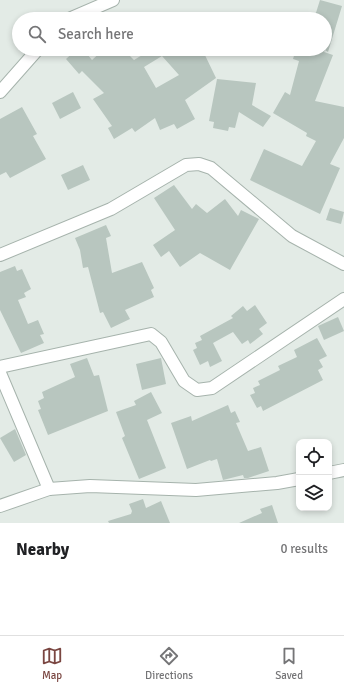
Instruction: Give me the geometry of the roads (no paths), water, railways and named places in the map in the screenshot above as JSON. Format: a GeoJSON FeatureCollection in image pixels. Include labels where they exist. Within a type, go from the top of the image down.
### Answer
{"type":"FeatureCollection","features":[{"type":"Feature","properties":{"kind":"street"},"geometry":{"type":"LineString","coordinates":[[85,12],[113,0]]}},
{"type":"Feature","properties":{"kind":"street"},"geometry":{"type":"LineString","coordinates":[[0,92],[32,56]]}},
{"type":"Feature","properties":{"kind":"street"},"geometry":{"type":"LineString","coordinates":[[0,255],[99,214],[186,165],[199,164],[211,168],[292,236],[344,264]]}},
{"type":"Feature","properties":{"kind":"street"},"geometry":{"type":"LineString","coordinates":[[0,367],[150,334],[161,342],[184,381],[197,390],[212,388],[344,299]]}},
{"type":"Feature","properties":{"kind":"street"},"geometry":{"type":"LineString","coordinates":[[0,373],[49,489]]}},
{"type":"Feature","properties":{"kind":"street"},"geometry":{"type":"LineString","coordinates":[[332,472],[344,470]]}},
{"type":"Feature","properties":{"kind":"street"},"geometry":{"type":"LineString","coordinates":[[0,506],[49,489],[90,486],[196,490],[277,483],[296,480]]}}]}
